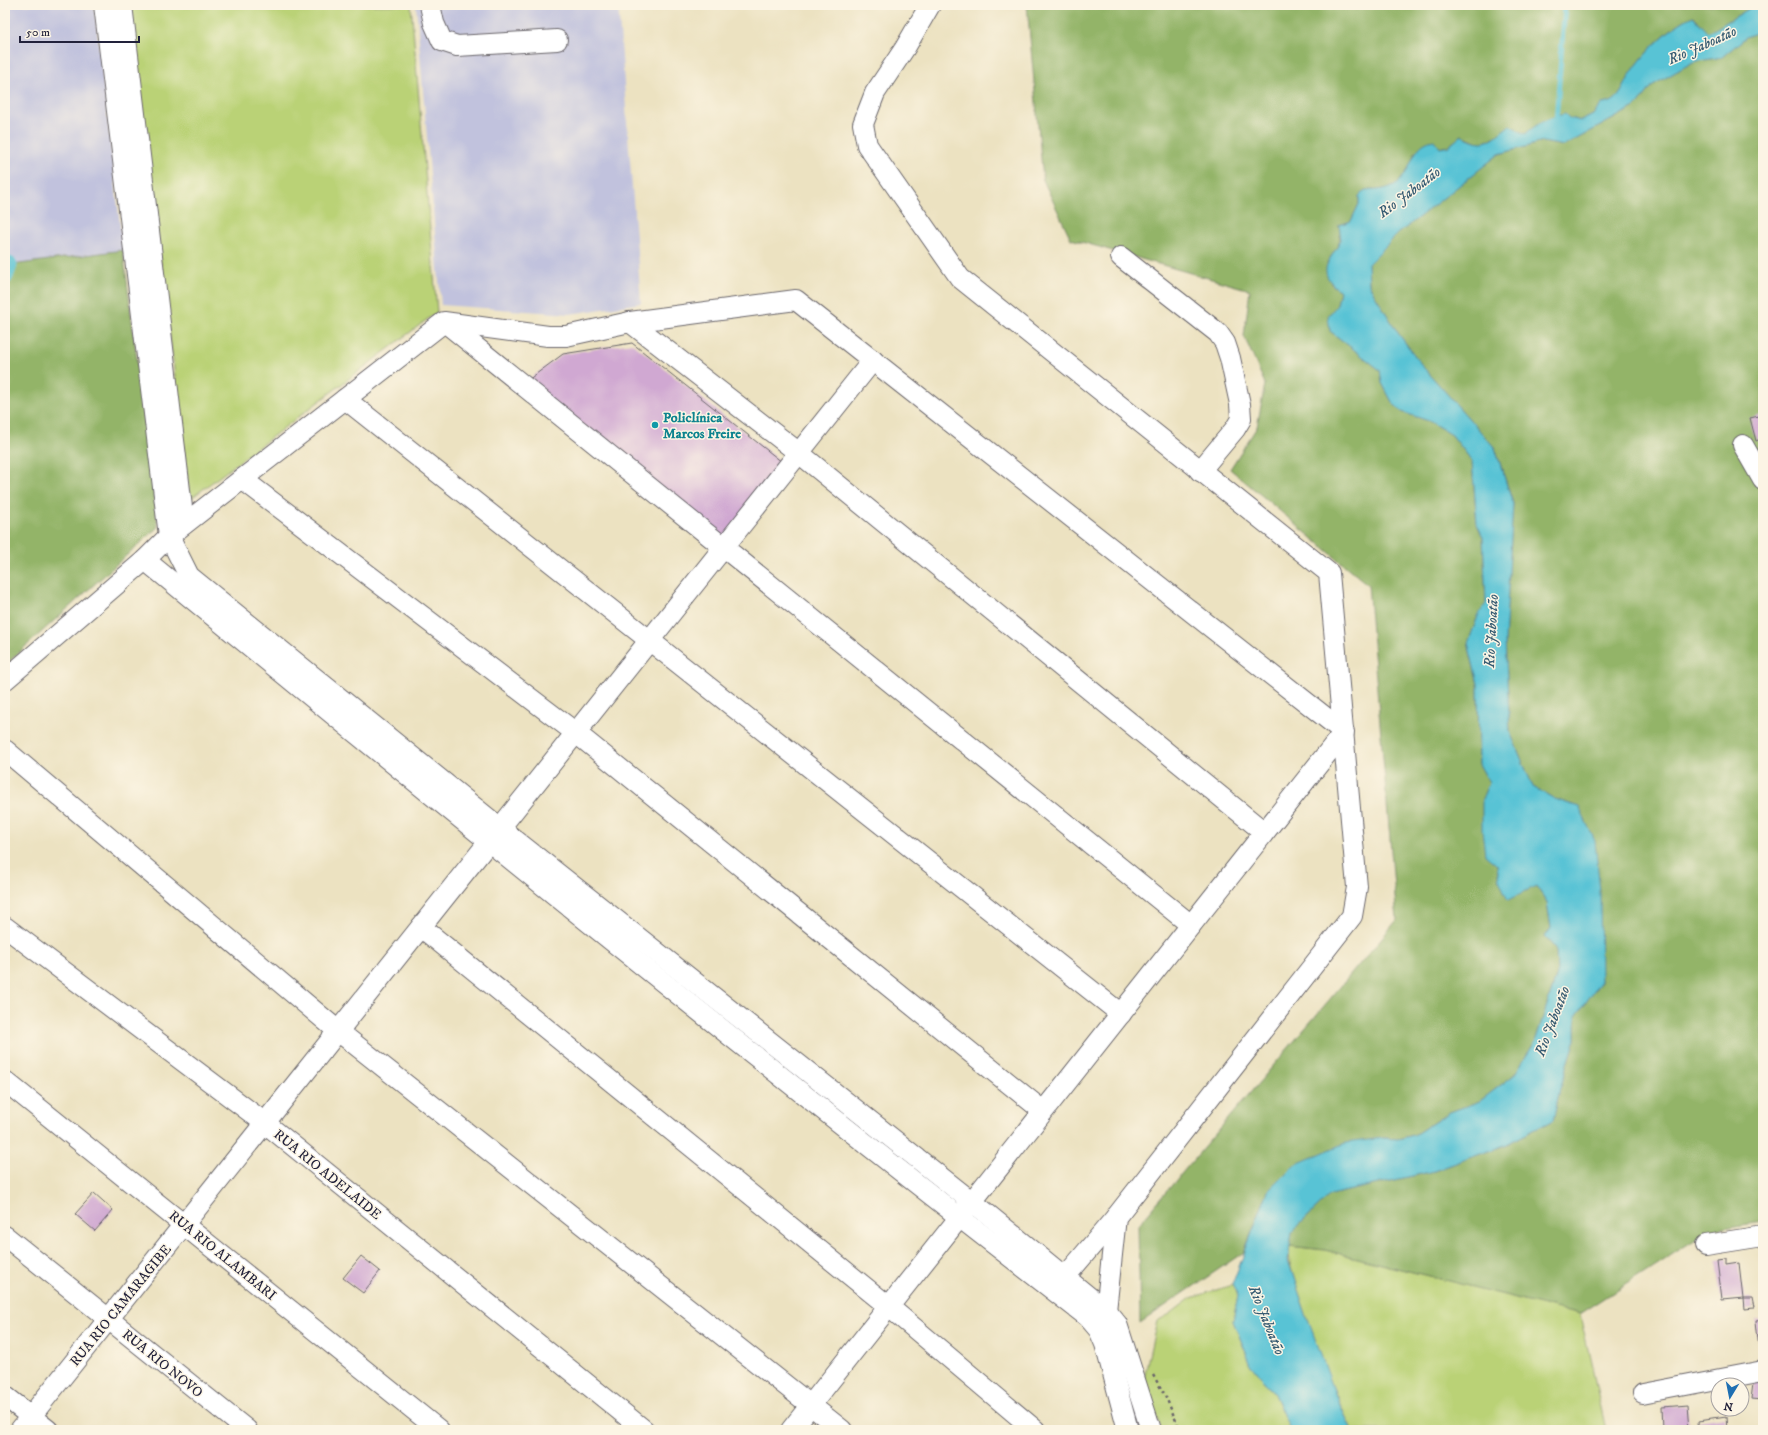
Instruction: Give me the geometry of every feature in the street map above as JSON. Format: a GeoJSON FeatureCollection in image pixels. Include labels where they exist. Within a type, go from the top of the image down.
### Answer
{"type":"FeatureCollection","features":[{"type":"Feature","properties":{"kind":"street"},"geometry":{"type":"LineString","coordinates":[[104,5],[169,536],[189,576],[495,835],[958,1217],[1088,1317],[1099,1330],[1105,1344],[1128,1430]]}},
{"type":"Feature","properties":{"kind":"street"},"geometry":{"type":"LineString","coordinates":[[122,5],[184,524]]}},
{"type":"Feature","properties":{"kind":"street"},"geometry":{"type":"LineString","coordinates":[[430,5],[434,23],[442,40],[457,46],[557,40]]}},
{"type":"Feature","properties":{"kind":"street"},"geometry":{"type":"LineString","coordinates":[[930,5],[905,48],[875,93],[863,124],[867,145],[960,278],[1329,574],[1357,887],[1352,916],[1116,1217],[1065,1277]]}},
{"type":"Feature","properties":{"kind":"street"},"geometry":{"type":"LineString","coordinates":[[1121,257],[1218,333],[1225,344],[1240,404],[1241,419],[1235,429],[1200,471]]}},
{"type":"Feature","properties":{"kind":"street"},"geometry":{"type":"LineString","coordinates":[[5,680],[145,560],[169,536],[444,322],[548,336],[566,336],[630,322],[796,300],[1344,732]]}},
{"type":"Feature","properties":{"kind":"street"},"geometry":{"type":"LineString","coordinates":[[444,322],[1191,924]]}},
{"type":"Feature","properties":{"kind":"street"},"geometry":{"type":"LineString","coordinates":[[630,322],[799,453],[1264,832]]}},
{"type":"Feature","properties":{"kind":"street","name":"RUA RIO CAMARAGIBE"},"geometry":{"type":"LineString","coordinates":[[26,1423],[873,360]]}},
{"type":"Feature","properties":{"kind":"street"},"geometry":{"type":"LineString","coordinates":[[345,398],[1121,1014]]}},
{"type":"Feature","properties":{"kind":"street"},"geometry":{"type":"LineString","coordinates":[[1744,444],[1763,480]]}},
{"type":"Feature","properties":{"kind":"street"},"geometry":{"type":"LineString","coordinates":[[242,479],[576,733],[1043,1111]]}},
{"type":"Feature","properties":{"kind":"street"},"geometry":{"type":"LineString","coordinates":[[145,560],[495,835],[972,1201],[1106,1311],[1117,1324],[1151,1430]]}},
{"type":"Feature","properties":{"kind":"street"},"geometry":{"type":"LineString","coordinates":[[791,1430],[958,1217],[1344,732]]}},
{"type":"Feature","properties":{"kind":"street"},"geometry":{"type":"LineString","coordinates":[[5,750],[338,1031],[842,1430]]}},
{"type":"Feature","properties":{"kind":"street","name":"RUA RIO ADELAIDE"},"geometry":{"type":"LineString","coordinates":[[5,927],[265,1123],[644,1430]]}},
{"type":"Feature","properties":{"kind":"street"},"geometry":{"type":"LineString","coordinates":[[421,927],[888,1306],[1035,1430]]}},
{"type":"Feature","properties":{"kind":"street","name":"RUA RIO ALAMBARI"},"geometry":{"type":"LineString","coordinates":[[5,1081],[439,1430]]}},
{"type":"Feature","properties":{"kind":"street"},"geometry":{"type":"LineString","coordinates":[[1106,1311],[1116,1217]]}},
{"type":"Feature","properties":{"kind":"street","name":"RUA RIO NOVO"},"geometry":{"type":"LineString","coordinates":[[5,1236],[247,1430]]}},
{"type":"Feature","properties":{"kind":"street"},"geometry":{"type":"LineString","coordinates":[[1706,1245],[1763,1236]]}},
{"type":"Feature","properties":{"kind":"street"},"geometry":{"type":"LineString","coordinates":[[1643,1393],[1763,1370]]}},
{"type":"Feature","properties":{"kind":"street"},"geometry":{"type":"LineString","coordinates":[[5,1396],[26,1423],[48,1430]]}},
{"type":"Feature","properties":{"kind":"shaded area"},"geometry":{"type":"Polygon","coordinates":[[[5,5],[94,5],[123,250],[5,266],[5,5]]]}},
{"type":"Feature","properties":{"kind":"shaded area"},"geometry":{"type":"Polygon","coordinates":[[[416,5],[618,5],[641,303],[570,314],[441,305],[416,5]]]}},
{"type":"Feature","properties":{"kind":"green space"},"geometry":{"type":"Polygon","coordinates":[[[129,5],[411,5],[437,312],[190,499],[129,5]]]}},
{"type":"Feature","properties":{"kind":"green space"},"geometry":{"type":"Polygon","coordinates":[[[1027,5],[1755,5],[1715,29],[1707,32],[1694,16],[1677,25],[1668,32],[1637,64],[1617,97],[1608,103],[1602,104],[1593,115],[1581,121],[1569,118],[1525,134],[1496,136],[1480,143],[1462,135],[1449,146],[1415,152],[1407,170],[1398,182],[1385,189],[1365,190],[1359,196],[1359,204],[1351,221],[1339,225],[1340,236],[1338,245],[1327,262],[1331,284],[1340,291],[1337,305],[1329,316],[1330,331],[1380,370],[1382,383],[1392,402],[1402,412],[1429,421],[1452,435],[1472,461],[1477,524],[1483,537],[1486,603],[1478,616],[1468,644],[1478,684],[1479,764],[1489,782],[1482,799],[1499,880],[1536,886],[1547,902],[1551,928],[1545,937],[1556,949],[1557,974],[1535,1042],[1514,1075],[1480,1101],[1450,1112],[1414,1135],[1398,1139],[1383,1138],[1268,1191],[1244,1252],[1140,1323],[1138,1225],[1397,920],[1368,585],[1230,469],[1257,427],[1265,384],[1244,336],[1250,290],[1071,239],[1043,180],[1027,5]]]}},
{"type":"Feature","properties":{"kind":"green space"},"geometry":{"type":"Polygon","coordinates":[[[1763,30],[1763,1222],[1710,1230],[1580,1314],[1325,1250],[1289,1246],[1292,1232],[1330,1195],[1434,1171],[1505,1145],[1553,1120],[1560,1089],[1576,1039],[1576,1016],[1601,981],[1579,807],[1554,799],[1533,787],[1510,732],[1505,641],[1513,503],[1495,448],[1424,368],[1398,333],[1369,285],[1368,264],[1399,233],[1499,154],[1543,142],[1564,146],[1638,105],[1653,85],[1693,62],[1722,57],[1746,37],[1763,30]]]}},
{"type":"Feature","properties":{"kind":"green space"},"geometry":{"type":"Polygon","coordinates":[[[123,250],[158,527],[5,665],[5,266],[123,250]]]}},
{"type":"Feature","properties":{"kind":"green space"},"geometry":{"type":"Polygon","coordinates":[[[1289,1246],[1325,1250],[1580,1314],[1606,1430],[1352,1430],[1331,1383],[1313,1335],[1293,1274],[1289,1246]]]}},
{"type":"Feature","properties":{"kind":"green space"},"geometry":{"type":"Polygon","coordinates":[[[1232,1285],[1238,1296],[1233,1321],[1251,1365],[1274,1394],[1290,1430],[1162,1430],[1142,1386],[1157,1321],[1170,1314],[1191,1298],[1232,1285]]]}},
{"type":"Feature","properties":{"kind":"water","name":"Rio Jaboatão"},"geometry":{"type":"Polygon","coordinates":[[[1755,5],[1763,5],[1763,30],[1746,37],[1722,57],[1693,62],[1653,85],[1638,105],[1564,146],[1543,142],[1499,154],[1399,233],[1368,264],[1369,285],[1398,333],[1424,368],[1495,448],[1513,504],[1505,641],[1510,732],[1533,787],[1554,799],[1579,807],[1595,841],[1600,890],[1601,981],[1576,1016],[1576,1039],[1560,1089],[1553,1120],[1505,1145],[1434,1171],[1330,1195],[1292,1232],[1288,1260],[1338,1401],[1352,1430],[1290,1430],[1274,1394],[1251,1365],[1233,1321],[1238,1296],[1232,1285],[1268,1191],[1294,1165],[1345,1143],[1383,1138],[1398,1139],[1414,1135],[1450,1112],[1480,1101],[1514,1075],[1535,1042],[1557,974],[1556,949],[1545,937],[1551,928],[1547,902],[1536,886],[1508,900],[1499,880],[1497,865],[1485,855],[1482,831],[1482,799],[1489,782],[1479,764],[1478,684],[1468,643],[1478,616],[1486,603],[1483,537],[1477,524],[1472,461],[1452,435],[1429,421],[1402,412],[1392,402],[1382,383],[1380,370],[1330,331],[1328,316],[1337,305],[1340,291],[1332,284],[1326,271],[1329,260],[1341,240],[1339,225],[1351,221],[1359,204],[1359,196],[1365,190],[1383,189],[1395,185],[1403,177],[1417,150],[1424,144],[1434,140],[1440,148],[1449,146],[1462,135],[1477,141],[1488,141],[1510,125],[1525,134],[1544,121],[1565,114],[1569,118],[1581,121],[1593,115],[1602,104],[1608,103],[1617,97],[1637,64],[1644,56],[1668,32],[1685,20],[1693,16],[1708,32],[1755,5]]]}},
{"type":"Feature","properties":{"kind":"building","name":"Policlínica Marcos Freire"},"geometry":{"type":"Polygon","coordinates":[[[632,343],[787,466],[725,543],[524,383],[563,354],[632,343]]]}},
{"type":"Feature","properties":{"kind":"building"},"geometry":{"type":"Polygon","coordinates":[[[1763,415],[1763,438],[1756,441],[1750,418],[1763,415]]]}},
{"type":"Feature","properties":{"kind":"building"},"geometry":{"type":"Polygon","coordinates":[[[1763,445],[1763,460],[1756,451],[1763,445]]]}},
{"type":"Feature","properties":{"kind":"building"},"geometry":{"type":"Polygon","coordinates":[[[94,1193],[113,1210],[95,1231],[75,1214],[94,1193]]]}},
{"type":"Feature","properties":{"kind":"building"},"geometry":{"type":"Polygon","coordinates":[[[361,1256],[380,1271],[363,1293],[343,1278],[361,1256]]]}},
{"type":"Feature","properties":{"kind":"building"},"geometry":{"type":"Polygon","coordinates":[[[1726,1259],[1726,1265],[1739,1263],[1743,1298],[1722,1300],[1717,1260],[1726,1259]]]}},
{"type":"Feature","properties":{"kind":"building"},"geometry":{"type":"Polygon","coordinates":[[[1743,1298],[1751,1298],[1753,1308],[1744,1309],[1743,1298]]]}},
{"type":"Feature","properties":{"kind":"building"},"geometry":{"type":"Polygon","coordinates":[[[1763,1320],[1763,1349],[1759,1349],[1756,1321],[1763,1320]]]}},
{"type":"Feature","properties":{"kind":"building"},"geometry":{"type":"Polygon","coordinates":[[[1755,1375],[1763,1376],[1763,1399],[1752,1398],[1755,1375]]]}},
{"type":"Feature","properties":{"kind":"building"},"geometry":{"type":"Polygon","coordinates":[[[1687,1405],[1689,1430],[1664,1430],[1663,1407],[1687,1405]]]}},
{"type":"Feature","properties":{"kind":"building"},"geometry":{"type":"Polygon","coordinates":[[[1725,1417],[1726,1430],[1700,1430],[1699,1421],[1725,1417]]]}},
{"type":"Feature","properties":{"kind":"waterway"},"geometry":{"type":"LineString","coordinates":[[1556,121],[1565,5]]}},
{"type":"Feature","properties":{"kind":"waterway"},"geometry":{"type":"LineString","coordinates":[[5,276],[9,265]]}},
{"type":"Feature","properties":{"kind":"place","name":"Policlínica Marcos Freire"},"geometry":{"type":"Point","coordinates":[655,425]}}]}
